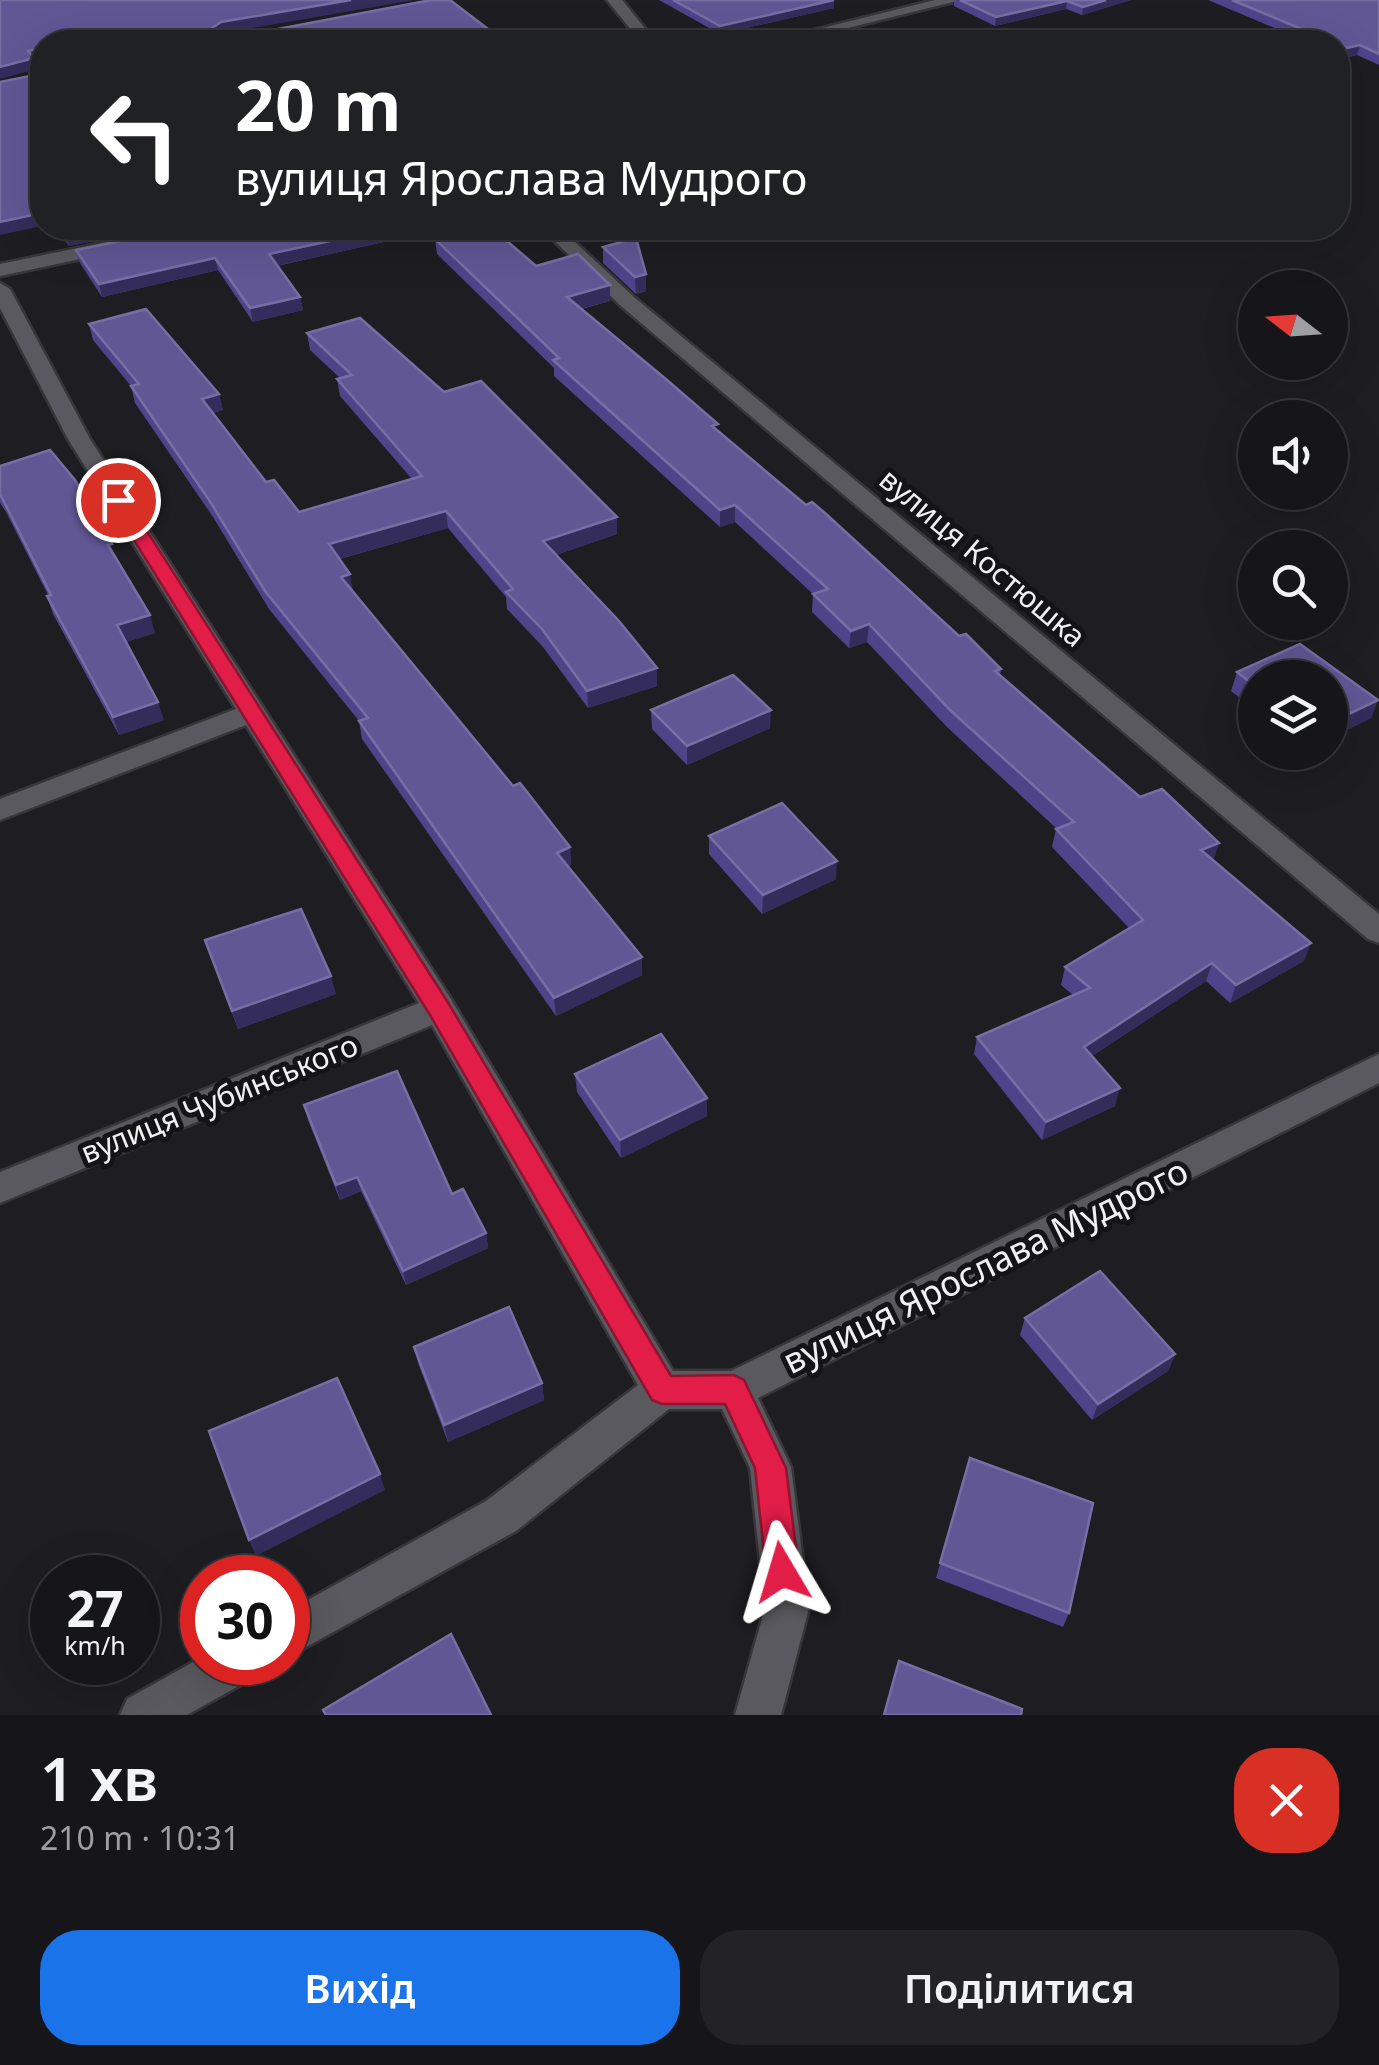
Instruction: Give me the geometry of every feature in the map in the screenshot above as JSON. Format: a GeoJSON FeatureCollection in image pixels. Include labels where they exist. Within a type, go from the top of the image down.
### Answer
{"type":"FeatureCollection","features":[{"type":"Feature","properties":{"kind":"street"},"geometry":{"type":"LineString","coordinates":[[614,0],[639,30]]}},
{"type":"Feature","properties":{"kind":"street"},"geometry":{"type":"LineString","coordinates":[[825,30],[954,0]]}},
{"type":"Feature","properties":{"kind":"street"},"geometry":{"type":"LineString","coordinates":[[0,270],[142,240]]}},
{"type":"Feature","properties":{"kind":"street","name":"вулиця Костюшка"},"geometry":{"type":"LineString","coordinates":[[563,240],[628,302],[1379,931]]}},
{"type":"Feature","properties":{"kind":"street"},"geometry":{"type":"LineString","coordinates":[[0,289],[79,439],[438,1008],[662,1390],[501,1516],[310,1622]]}},
{"type":"Feature","properties":{"kind":"street"},"geometry":{"type":"LineString","coordinates":[[0,810],[253,712]]}},
{"type":"Feature","properties":{"kind":"street","name":"вулиця Чубинського"},"geometry":{"type":"LineString","coordinates":[[0,1188],[438,1008]]}},
{"type":"Feature","properties":{"kind":"street","name":"вулиця Ярослава Мудрого"},"geometry":{"type":"LineString","coordinates":[[662,1390],[734,1390],[1379,1067]]}},
{"type":"Feature","properties":{"kind":"street"},"geometry":{"type":"LineString","coordinates":[[734,1390],[770,1468],[787,1608],[758,1715]]}},
{"type":"Feature","properties":{"kind":"street"},"geometry":{"type":"LineString","coordinates":[[143,1715],[196,1685]]}},
{"type":"Feature","properties":{"kind":"building"},"geometry":{"type":"Polygon","coordinates":[[[0,0],[351,0],[221,22],[212,30],[30,30],[30,59],[0,67],[0,0]]]}},
{"type":"Feature","properties":{"kind":"building"},"geometry":{"type":"Polygon","coordinates":[[[431,0],[450,0],[489,30],[272,30],[431,0]]]}},
{"type":"Feature","properties":{"kind":"building"},"geometry":{"type":"Polygon","coordinates":[[[673,0],[834,0],[720,26],[673,0]]]}},
{"type":"Feature","properties":{"kind":"building"},"geometry":{"type":"Polygon","coordinates":[[[960,0],[1106,0],[1083,7],[1067,1],[996,17],[960,0]]]}},
{"type":"Feature","properties":{"kind":"building"},"geometry":{"type":"Polygon","coordinates":[[[1232,0],[1379,0],[1379,54],[1360,45],[1350,47],[1350,30],[1304,30],[1232,0]]]}},
{"type":"Feature","properties":{"kind":"building"},"geometry":{"type":"Polygon","coordinates":[[[30,76],[30,216],[0,222],[0,82],[30,76]]]}},
{"type":"Feature","properties":{"kind":"building"},"geometry":{"type":"Polygon","coordinates":[[[126,240],[335,240],[269,254],[300,297],[250,308],[215,258],[99,284],[76,250],[126,240]]]}},
{"type":"Feature","properties":{"kind":"building"},"geometry":{"type":"Polygon","coordinates":[[[436,240],[506,240],[536,266],[578,254],[610,285],[567,297],[718,424],[712,426],[806,505],[812,502],[825,513],[959,636],[966,634],[1001,669],[995,671],[1140,797],[1162,789],[1219,843],[1201,850],[1311,943],[1236,985],[1212,963],[1084,1047],[1120,1088],[1046,1122],[977,1037],[1090,988],[1065,967],[1143,920],[1056,829],[1074,822],[950,710],[869,624],[851,631],[813,594],[828,589],[735,505],[720,510],[553,360],[559,358],[436,240]]]}},
{"type":"Feature","properties":{"kind":"building"},"geometry":{"type":"Polygon","coordinates":[[[637,240],[646,274],[635,277],[603,247],[637,240]]]}},
{"type":"Feature","properties":{"kind":"building"},"geometry":{"type":"Polygon","coordinates":[[[146,309],[219,394],[202,399],[266,482],[274,480],[299,512],[422,476],[337,379],[352,375],[307,333],[360,318],[444,392],[481,381],[617,517],[543,541],[619,621],[657,668],[587,691],[542,629],[506,592],[513,589],[446,511],[329,544],[350,574],[341,577],[513,786],[520,783],[570,847],[557,853],[642,957],[554,998],[359,721],[368,718],[265,591],[131,386],[139,384],[89,324],[146,309]]]}},
{"type":"Feature","properties":{"kind":"building"},"geometry":{"type":"Polygon","coordinates":[[[50,450],[75,480],[150,615],[117,625],[158,702],[113,717],[47,596],[51,595],[0,494],[0,466],[50,450]]]}},
{"type":"Feature","properties":{"kind":"building"},"geometry":{"type":"Polygon","coordinates":[[[1300,644],[1322,660],[1264,660],[1300,644]]]}},
{"type":"Feature","properties":{"kind":"building"},"geometry":{"type":"Polygon","coordinates":[[[733,675],[771,710],[687,746],[651,710],[733,675]]]}},
{"type":"Feature","properties":{"kind":"building"},"geometry":{"type":"Polygon","coordinates":[[[1348,678],[1378,700],[1348,714],[1348,678]]]}},
{"type":"Feature","properties":{"kind":"building"},"geometry":{"type":"Polygon","coordinates":[[[782,803],[837,861],[763,895],[709,836],[782,803]]]}},
{"type":"Feature","properties":{"kind":"building"},"geometry":{"type":"Polygon","coordinates":[[[301,909],[331,976],[232,1011],[205,940],[301,909]]]}},
{"type":"Feature","properties":{"kind":"building"},"geometry":{"type":"Polygon","coordinates":[[[661,1034],[707,1098],[620,1140],[575,1074],[661,1034]]]}},
{"type":"Feature","properties":{"kind":"building"},"geometry":{"type":"Polygon","coordinates":[[[397,1071],[452,1194],[463,1189],[486,1233],[403,1271],[357,1177],[336,1185],[304,1105],[397,1071]]]}},
{"type":"Feature","properties":{"kind":"building"},"geometry":{"type":"Polygon","coordinates":[[[1100,1271],[1175,1354],[1098,1404],[1025,1318],[1100,1271]]]}},
{"type":"Feature","properties":{"kind":"building"},"geometry":{"type":"Polygon","coordinates":[[[509,1307],[542,1383],[444,1425],[414,1347],[509,1307]]]}},
{"type":"Feature","properties":{"kind":"building"},"geometry":{"type":"Polygon","coordinates":[[[337,1378],[380,1474],[249,1540],[209,1431],[337,1378]]]}},
{"type":"Feature","properties":{"kind":"building"},"geometry":{"type":"Polygon","coordinates":[[[970,1458],[1093,1503],[1069,1613],[940,1563],[970,1458]]]}},
{"type":"Feature","properties":{"kind":"building"},"geometry":{"type":"Polygon","coordinates":[[[451,1634],[491,1715],[326,1715],[323,1710],[451,1634]]]}},
{"type":"Feature","properties":{"kind":"building"},"geometry":{"type":"Polygon","coordinates":[[[899,1661],[1022,1709],[1021,1715],[884,1715],[899,1661]]]}},
{"type":"Feature","properties":{"kind":"route"},"geometry":{"type":"LineString","coordinates":[[118,500],[438,1008],[662,1390],[734,1390],[770,1468],[782,1572]]}}]}
